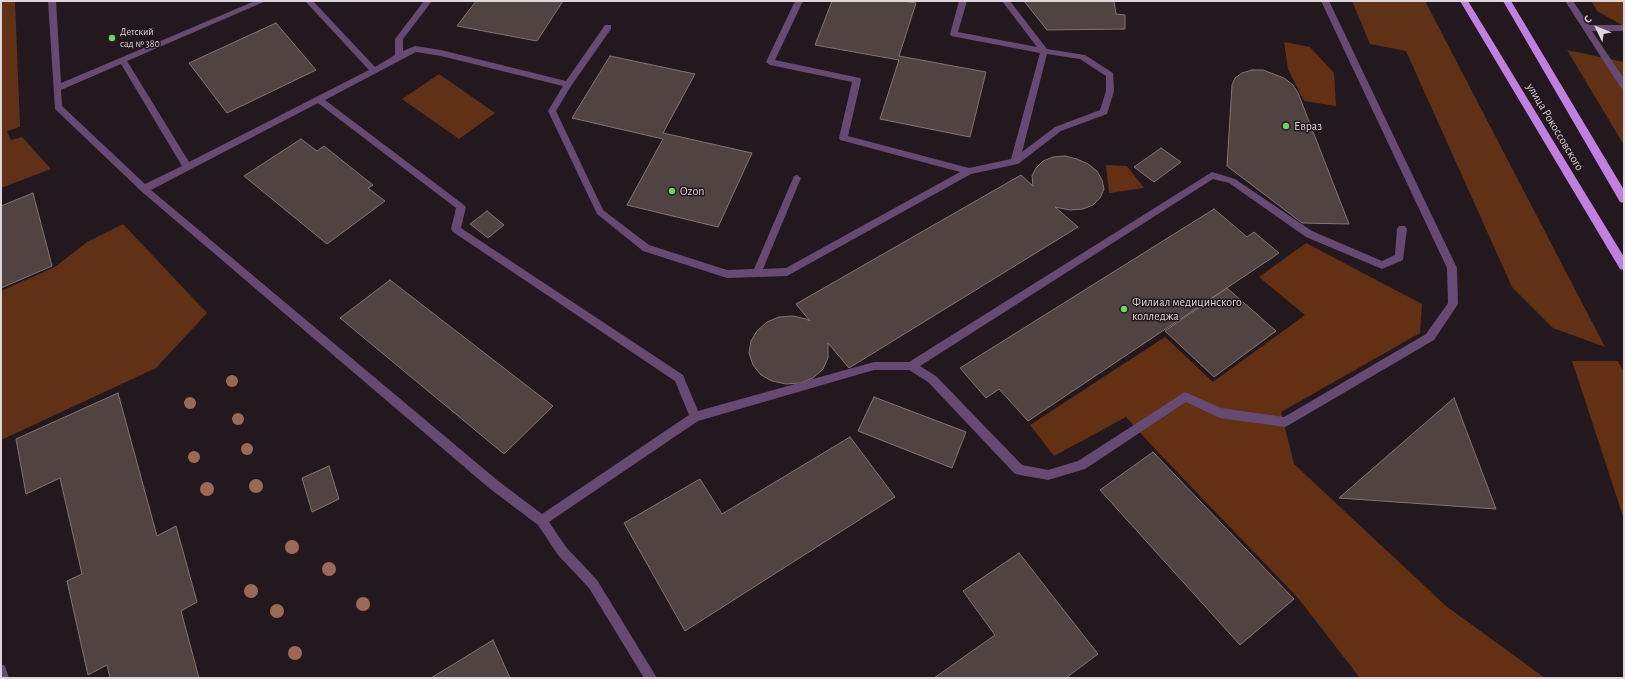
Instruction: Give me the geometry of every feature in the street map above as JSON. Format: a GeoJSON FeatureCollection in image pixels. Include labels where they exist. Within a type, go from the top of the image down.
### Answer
{"type":"FeatureCollection","features":[{"type":"Feature","properties":{"kind":"highway","name":"улица Рокоссовского"},"geometry":{"type":"LineString","coordinates":[[1464,1],[1624,266]]}},
{"type":"Feature","properties":{"kind":"highway","name":"улица Рокоссовского"},"geometry":{"type":"LineString","coordinates":[[1507,1],[1624,199]]}},
{"type":"Feature","properties":{"kind":"street"},"geometry":{"type":"LineString","coordinates":[[52,1],[58,107],[144,189],[493,484],[542,521],[562,551],[593,584],[651,678]]}},
{"type":"Feature","properties":{"kind":"street"},"geometry":{"type":"LineString","coordinates":[[57,88],[262,1]]}},
{"type":"Feature","properties":{"kind":"street"},"geometry":{"type":"LineString","coordinates":[[309,1],[374,71]]}},
{"type":"Feature","properties":{"kind":"street"},"geometry":{"type":"LineString","coordinates":[[399,56],[399,39],[428,1]]}},
{"type":"Feature","properties":{"kind":"street"},"geometry":{"type":"LineString","coordinates":[[799,1],[770,62],[857,80],[843,138],[970,171]]}},
{"type":"Feature","properties":{"kind":"street"},"geometry":{"type":"LineString","coordinates":[[608,27],[568,84],[552,111],[600,212],[646,248],[726,274],[787,272],[970,171],[1015,162],[1058,129],[1104,112],[1110,91],[1110,75],[1082,57],[954,34],[963,1]]}},
{"type":"Feature","properties":{"kind":"street"},"geometry":{"type":"LineString","coordinates":[[1006,1],[1044,51]]}},
{"type":"Feature","properties":{"kind":"street"},"geometry":{"type":"LineString","coordinates":[[542,521],[695,417],[874,366],[911,366],[932,379],[1019,470],[1048,475],[1081,465],[1185,397],[1220,413],[1285,422],[1430,337],[1454,304],[1452,268],[1325,1]]}},
{"type":"Feature","properties":{"kind":"street"},"geometry":{"type":"LineString","coordinates":[[1569,1],[1588,28],[1624,86]]}},
{"type":"Feature","properties":{"kind":"street"},"geometry":{"type":"LineString","coordinates":[[1588,28],[1624,28]]}},
{"type":"Feature","properties":{"kind":"street"},"geometry":{"type":"LineString","coordinates":[[144,189],[319,100],[399,56],[415,49],[441,53],[568,84]]}},
{"type":"Feature","properties":{"kind":"street"},"geometry":{"type":"LineString","coordinates":[[1015,162],[1044,51]]}},
{"type":"Feature","properties":{"kind":"street"},"geometry":{"type":"LineString","coordinates":[[122,60],[187,167]]}},
{"type":"Feature","properties":{"kind":"street"},"geometry":{"type":"LineString","coordinates":[[319,100],[461,207],[456,229],[679,378],[695,417]]}},
{"type":"Feature","properties":{"kind":"street"},"geometry":{"type":"LineString","coordinates":[[911,366],[1212,175],[1232,181],[1309,234],[1382,265],[1400,257],[1402,229]]}},
{"type":"Feature","properties":{"kind":"street"},"geometry":{"type":"LineString","coordinates":[[757,273],[797,178]]}},
{"type":"Feature","properties":{"kind":"street"},"geometry":{"type":"LineString","coordinates":[[1,670],[2,678]]}},
{"type":"Feature","properties":{"kind":"shaded area"},"geometry":{"type":"Polygon","coordinates":[[[1,1],[15,1],[20,127],[7,131],[11,140],[22,137],[51,169],[1,188],[1,1]]]}},
{"type":"Feature","properties":{"kind":"shaded area"},"geometry":{"type":"Polygon","coordinates":[[[1352,1],[1425,1],[1605,347],[1553,328],[1512,287],[1406,51],[1370,44],[1352,1]]]}},
{"type":"Feature","properties":{"kind":"shaded area"},"geometry":{"type":"Polygon","coordinates":[[[1591,1],[1624,1],[1624,26],[1597,11],[1591,1]]]}},
{"type":"Feature","properties":{"kind":"shaded area"},"geometry":{"type":"Polygon","coordinates":[[[1284,42],[1310,47],[1334,73],[1336,106],[1304,101],[1288,69],[1284,42]]]}},
{"type":"Feature","properties":{"kind":"shaded area"},"geometry":{"type":"Polygon","coordinates":[[[1567,50],[1624,62],[1624,145],[1567,50]]]}},
{"type":"Feature","properties":{"kind":"shaded area"},"geometry":{"type":"Polygon","coordinates":[[[439,74],[495,113],[459,139],[402,99],[439,74]]]}},
{"type":"Feature","properties":{"kind":"shaded area"},"geometry":{"type":"Polygon","coordinates":[[[1106,165],[1127,166],[1144,188],[1109,193],[1106,165]]]}},
{"type":"Feature","properties":{"kind":"shaded area"},"geometry":{"type":"Polygon","coordinates":[[[123,224],[207,313],[156,368],[1,440],[1,291],[55,267],[87,242],[123,224]]]}},
{"type":"Feature","properties":{"kind":"shaded area"},"geometry":{"type":"Polygon","coordinates":[[[1306,243],[1422,304],[1420,333],[1281,412],[1294,464],[1446,606],[1545,678],[1360,678],[1298,598],[1126,417],[1054,456],[1030,425],[1165,337],[1213,382],[1305,315],[1259,277],[1306,243]]]}},
{"type":"Feature","properties":{"kind":"shaded area"},"geometry":{"type":"Polygon","coordinates":[[[1572,361],[1618,361],[1624,372],[1624,519],[1572,361]]]}},
{"type":"Feature","properties":{"kind":"building"},"geometry":{"type":"Polygon","coordinates":[[[476,1],[563,1],[537,41],[457,26],[476,1]]]}},
{"type":"Feature","properties":{"kind":"building"},"geometry":{"type":"Polygon","coordinates":[[[832,1],[902,1],[916,3],[899,56],[986,72],[970,137],[880,119],[899,60],[815,45],[832,1]]]}},
{"type":"Feature","properties":{"kind":"building"},"geometry":{"type":"Polygon","coordinates":[[[1024,1],[1114,1],[1116,14],[1125,15],[1125,29],[1047,30],[1024,1]]]}},
{"type":"Feature","properties":{"kind":"building"},"geometry":{"type":"Polygon","coordinates":[[[276,23],[316,70],[227,113],[189,63],[276,23]]]}},
{"type":"Feature","properties":{"kind":"building"},"geometry":{"type":"Polygon","coordinates":[[[610,56],[695,74],[663,133],[752,153],[718,227],[627,205],[663,139],[572,118],[610,56]]]}},
{"type":"Feature","properties":{"kind":"building"},"geometry":{"type":"Polygon","coordinates":[[[1252,70],[1263,70],[1284,78],[1293,85],[1298,93],[1349,224],[1302,223],[1227,166],[1232,85],[1235,78],[1242,73],[1252,70]]]}},
{"type":"Feature","properties":{"kind":"building"},"geometry":{"type":"Polygon","coordinates":[[[301,139],[317,151],[324,146],[373,185],[368,188],[385,201],[327,244],[244,176],[301,139]]]}},
{"type":"Feature","properties":{"kind":"building"},"geometry":{"type":"Polygon","coordinates":[[[1161,148],[1181,162],[1154,182],[1134,167],[1161,148]]]}},
{"type":"Feature","properties":{"kind":"building"},"geometry":{"type":"Polygon","coordinates":[[[1065,156],[1088,164],[1097,171],[1102,180],[1104,189],[1100,198],[1093,205],[1083,209],[1070,210],[1055,207],[1078,227],[849,368],[828,343],[828,358],[823,369],[813,378],[800,383],[786,384],[772,381],[761,375],[753,365],[749,353],[751,341],[757,331],[767,322],[779,317],[793,316],[810,321],[796,304],[1021,175],[1033,186],[1032,176],[1036,168],[1043,161],[1053,157],[1065,156]]]}},
{"type":"Feature","properties":{"kind":"building"},"geometry":{"type":"Polygon","coordinates":[[[33,193],[52,266],[1,288],[1,206],[33,193]]]}},
{"type":"Feature","properties":{"kind":"building","name":"Филиал медицинского колледжа"},"geometry":{"type":"Polygon","coordinates":[[[1214,209],[1247,237],[1254,232],[1279,253],[1028,421],[999,389],[986,398],[960,368],[1214,209]]]}},
{"type":"Feature","properties":{"kind":"building"},"geometry":{"type":"Polygon","coordinates":[[[487,211],[504,225],[488,238],[470,224],[487,211]]]}},
{"type":"Feature","properties":{"kind":"building"},"geometry":{"type":"Polygon","coordinates":[[[390,280],[553,406],[504,454],[340,318],[390,280]]]}},
{"type":"Feature","properties":{"kind":"building"},"geometry":{"type":"Polygon","coordinates":[[[1227,288],[1276,331],[1214,377],[1165,331],[1227,288]]]}},
{"type":"Feature","properties":{"kind":"building"},"geometry":{"type":"Polygon","coordinates":[[[118,393],[157,536],[176,526],[197,602],[181,611],[199,678],[110,678],[107,665],[88,675],[67,581],[82,574],[60,478],[26,494],[16,439],[118,393]]]}},
{"type":"Feature","properties":{"kind":"building"},"geometry":{"type":"Polygon","coordinates":[[[874,397],[966,432],[952,468],[858,431],[874,397]]]}},
{"type":"Feature","properties":{"kind":"building"},"geometry":{"type":"Polygon","coordinates":[[[1454,398],[1496,509],[1339,498],[1454,398]]]}},
{"type":"Feature","properties":{"kind":"building"},"geometry":{"type":"Polygon","coordinates":[[[850,437],[895,497],[685,631],[624,523],[700,479],[722,514],[850,437]]]}},
{"type":"Feature","properties":{"kind":"building"},"geometry":{"type":"Polygon","coordinates":[[[1153,452],[1294,599],[1240,645],[1100,490],[1153,452]]]}},
{"type":"Feature","properties":{"kind":"building"},"geometry":{"type":"Polygon","coordinates":[[[329,466],[339,499],[312,512],[302,478],[329,466]]]}},
{"type":"Feature","properties":{"kind":"building"},"geometry":{"type":"Polygon","coordinates":[[[1019,553],[1098,654],[1066,678],[934,678],[995,635],[963,591],[1019,553]]]}},
{"type":"Feature","properties":{"kind":"building"},"geometry":{"type":"Polygon","coordinates":[[[493,640],[510,678],[431,678],[493,640]]]}},
{"type":"Feature","properties":{"kind":"place","name":"Детский сад № 380"},"geometry":{"type":"Point","coordinates":[112,38]}},
{"type":"Feature","properties":{"kind":"place","name":"Евраз"},"geometry":{"type":"Point","coordinates":[1286,126]}},
{"type":"Feature","properties":{"kind":"place","name":"Ozon"},"geometry":{"type":"Point","coordinates":[672,191]}},
{"type":"Feature","properties":{"kind":"place","name":"Филиал медицинского колледжа"},"geometry":{"type":"Point","coordinates":[1124,309]}}]}
